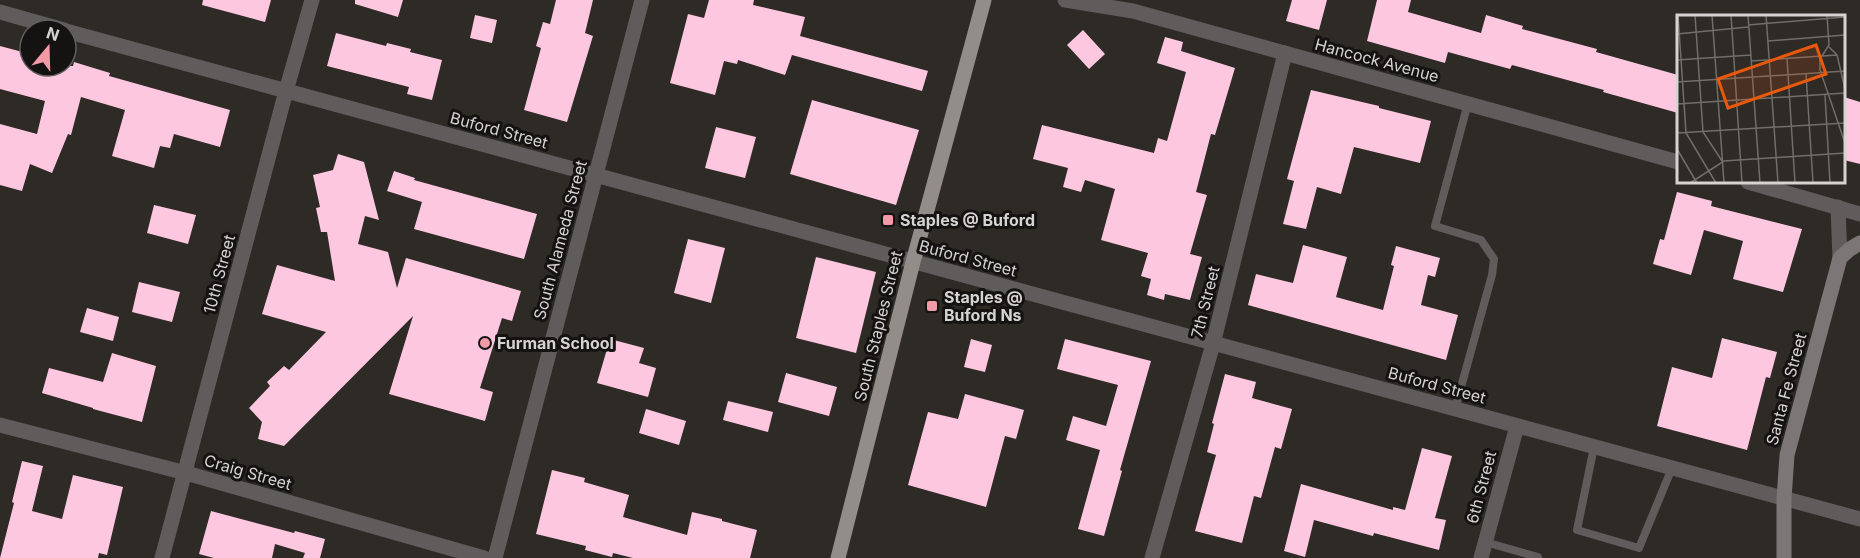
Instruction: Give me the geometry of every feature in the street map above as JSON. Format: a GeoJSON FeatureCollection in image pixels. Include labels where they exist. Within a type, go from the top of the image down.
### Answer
{"type":"FeatureCollection","features":[{"type":"Feature","properties":{"kind":"main road","name":"South Staples Street"},"geometry":{"type":"LineString","coordinates":[[838,558],[913,262],[984,0]]}},
{"type":"Feature","properties":{"kind":"main road"},"geometry":{"type":"LineString","coordinates":[[1840,258],[1860,243]]}},
{"type":"Feature","properties":{"kind":"main road","name":"Santa Fe Street"},"geometry":{"type":"LineString","coordinates":[[1784,558],[1787,455],[1840,258]]}},
{"type":"Feature","properties":{"kind":"street","name":"10th Street"},"geometry":{"type":"LineString","coordinates":[[162,558],[312,0]]}},
{"type":"Feature","properties":{"kind":"street","name":"South Alameda Street"},"geometry":{"type":"LineString","coordinates":[[495,558],[642,0]]}},
{"type":"Feature","properties":{"kind":"street","name":"Hancock Avenue"},"geometry":{"type":"LineString","coordinates":[[1065,0],[1133,11],[1677,162]]}},
{"type":"Feature","properties":{"kind":"street","name":"Buford Street"},"geometry":{"type":"LineString","coordinates":[[0,12],[22,18]]}},
{"type":"Feature","properties":{"kind":"street","name":"Buford Street"},"geometry":{"type":"LineString","coordinates":[[78,34],[1860,519]]}},
{"type":"Feature","properties":{"kind":"street","name":"7th Street"},"geometry":{"type":"LineString","coordinates":[[1152,558],[1213,344],[1285,53]]}},
{"type":"Feature","properties":{"kind":"street"},"geometry":{"type":"LineString","coordinates":[[1752,183],[1860,214]]}},
{"type":"Feature","properties":{"kind":"street"},"geometry":{"type":"LineString","coordinates":[[1838,207],[1840,258]]}},
{"type":"Feature","properties":{"kind":"street","name":"Craig Street"},"geometry":{"type":"LineString","coordinates":[[0,425],[186,473],[484,558]]}},
{"type":"Feature","properties":{"kind":"street","name":"6th Street"},"geometry":{"type":"LineString","coordinates":[[1481,558],[1517,426]]}},
{"type":"Feature","properties":{"kind":"lane"},"geometry":{"type":"LineString","coordinates":[[1455,409],[1492,275],[1494,259],[1481,240],[1435,226],[1467,103]]}},
{"type":"Feature","properties":{"kind":"lane"},"geometry":{"type":"LineString","coordinates":[[1594,447],[1577,530],[1639,548],[1672,468]]}},
{"type":"Feature","properties":{"kind":"lane"},"geometry":{"type":"LineString","coordinates":[[1485,542],[1538,558]]}},
{"type":"Feature","properties":{"kind":"building"},"geometry":{"type":"Polygon","coordinates":[[[203,0],[271,0],[265,22],[202,5],[203,0]]]}},
{"type":"Feature","properties":{"kind":"building"},"geometry":{"type":"Polygon","coordinates":[[[355,0],[403,0],[398,17],[355,4],[355,0]]]}},
{"type":"Feature","properties":{"kind":"building"},"geometry":{"type":"Polygon","coordinates":[[[556,0],[593,0],[585,33],[593,36],[567,122],[524,110],[541,48],[536,46],[543,22],[550,24],[556,0]]]}},
{"type":"Feature","properties":{"kind":"building"},"geometry":{"type":"Polygon","coordinates":[[[709,0],[754,0],[753,5],[805,17],[800,36],[928,71],[922,91],[792,55],[785,75],[738,60],[737,64],[724,61],[715,95],[670,83],[688,14],[704,18],[709,0]]]}},
{"type":"Feature","properties":{"kind":"building"},"geometry":{"type":"Polygon","coordinates":[[[1292,0],[1327,0],[1319,30],[1286,21],[1292,0]]]}},
{"type":"Feature","properties":{"kind":"building"},"geometry":{"type":"Polygon","coordinates":[[[1377,0],[1411,0],[1408,12],[1481,33],[1486,15],[1523,26],[1522,29],[1597,49],[1596,52],[1677,75],[1677,113],[1512,65],[1510,69],[1448,52],[1445,63],[1367,41],[1377,0]]]}},
{"type":"Feature","properties":{"kind":"building"},"geometry":{"type":"Polygon","coordinates":[[[475,15],[497,20],[492,43],[470,38],[475,15]]]}},
{"type":"Feature","properties":{"kind":"building"},"geometry":{"type":"Polygon","coordinates":[[[1083,30],[1105,54],[1089,69],[1067,45],[1083,30]]]}},
{"type":"Feature","properties":{"kind":"building"},"geometry":{"type":"Polygon","coordinates":[[[336,33],[386,46],[387,43],[411,49],[410,52],[442,60],[432,100],[407,94],[409,87],[327,66],[336,33]]]}},
{"type":"Feature","properties":{"kind":"building"},"geometry":{"type":"Polygon","coordinates":[[[1165,37],[1183,42],[1181,51],[1235,68],[1215,135],[1211,134],[1196,192],[1207,195],[1190,254],[1202,257],[1190,300],[1165,294],[1164,300],[1147,295],[1151,279],[1141,276],[1148,253],[1101,240],[1115,189],[1085,180],[1081,192],[1063,187],[1068,168],[1033,159],[1042,125],[1154,153],[1158,138],[1167,141],[1186,72],[1157,63],[1165,37]]]}},
{"type":"Feature","properties":{"kind":"building"},"geometry":{"type":"Polygon","coordinates":[[[0,46],[18,51],[18,78],[78,78],[78,63],[110,73],[109,76],[230,110],[220,147],[174,134],[170,148],[160,146],[154,168],[112,156],[125,110],[81,97],[71,135],[68,134],[52,173],[30,164],[22,191],[0,185],[0,124],[37,134],[45,101],[0,89],[0,46]]]}},
{"type":"Feature","properties":{"kind":"building"},"geometry":{"type":"Polygon","coordinates":[[[1311,90],[1431,121],[1420,163],[1354,147],[1341,194],[1317,187],[1306,229],[1283,224],[1294,181],[1287,179],[1311,90]]]}},
{"type":"Feature","properties":{"kind":"building"},"geometry":{"type":"Polygon","coordinates":[[[1845,97],[1860,102],[1860,164],[1845,160],[1845,97]]]}},
{"type":"Feature","properties":{"kind":"building"},"geometry":{"type":"Polygon","coordinates":[[[812,100],[919,130],[896,205],[790,174],[812,100]]]}},
{"type":"Feature","properties":{"kind":"building"},"geometry":{"type":"Polygon","coordinates":[[[716,127],[756,137],[745,178],[705,168],[716,127]]]}},
{"type":"Feature","properties":{"kind":"building"},"geometry":{"type":"Polygon","coordinates":[[[338,154],[364,162],[379,220],[365,216],[358,244],[388,252],[397,288],[406,258],[521,291],[512,321],[502,318],[480,388],[493,392],[485,421],[389,394],[413,316],[284,446],[258,439],[262,422],[249,408],[270,386],[267,382],[284,366],[289,370],[326,332],[262,314],[277,265],[335,281],[327,232],[321,232],[316,208],[320,207],[313,175],[333,170],[338,154]]]}},
{"type":"Feature","properties":{"kind":"building"},"geometry":{"type":"Polygon","coordinates":[[[394,171],[415,178],[414,180],[537,214],[524,259],[414,229],[422,202],[387,191],[394,171]]]}},
{"type":"Feature","properties":{"kind":"building"},"geometry":{"type":"Polygon","coordinates":[[[1677,192],[1712,201],[1711,206],[1802,229],[1783,292],[1733,279],[1743,241],[1704,230],[1691,275],[1653,264],[1660,239],[1664,240],[1677,192]]]}},
{"type":"Feature","properties":{"kind":"building"},"geometry":{"type":"Polygon","coordinates":[[[154,205],[196,215],[188,244],[147,233],[154,205]]]}},
{"type":"Feature","properties":{"kind":"building"},"geometry":{"type":"Polygon","coordinates":[[[688,239],[725,248],[711,303],[674,293],[688,239]]]}},
{"type":"Feature","properties":{"kind":"building"},"geometry":{"type":"Polygon","coordinates":[[[1303,245],[1347,257],[1336,297],[1383,310],[1394,266],[1391,265],[1396,246],[1440,258],[1435,277],[1428,275],[1421,305],[1458,315],[1446,360],[1248,305],[1256,274],[1293,283],[1303,245]]]}},
{"type":"Feature","properties":{"kind":"building"},"geometry":{"type":"Polygon","coordinates":[[[816,257],[876,272],[856,353],[796,338],[816,257]]]}},
{"type":"Feature","properties":{"kind":"building"},"geometry":{"type":"Polygon","coordinates":[[[139,282],[180,292],[172,322],[132,312],[139,282]]]}},
{"type":"Feature","properties":{"kind":"building"},"geometry":{"type":"Polygon","coordinates":[[[87,308],[119,317],[113,341],[80,332],[87,308]]]}},
{"type":"Feature","properties":{"kind":"building"},"geometry":{"type":"Polygon","coordinates":[[[1722,338],[1777,352],[1770,378],[1766,377],[1747,450],[1657,426],[1672,367],[1712,378],[1722,338]]]}},
{"type":"Feature","properties":{"kind":"building"},"geometry":{"type":"Polygon","coordinates":[[[610,339],[644,348],[639,363],[656,368],[648,397],[597,383],[610,339]]]}},
{"type":"Feature","properties":{"kind":"building"},"geometry":{"type":"Polygon","coordinates":[[[971,339],[992,345],[985,372],[964,367],[971,339]]]}},
{"type":"Feature","properties":{"kind":"building"},"geometry":{"type":"Polygon","coordinates":[[[1065,339],[1151,361],[1104,536],[1078,529],[1100,450],[1066,440],[1073,416],[1106,426],[1118,385],[1057,369],[1065,339]]]}},
{"type":"Feature","properties":{"kind":"building"},"geometry":{"type":"Polygon","coordinates":[[[112,353],[156,366],[142,422],[42,393],[49,368],[103,382],[112,353]]]}},
{"type":"Feature","properties":{"kind":"building"},"geometry":{"type":"Polygon","coordinates":[[[786,373],[837,387],[829,416],[778,402],[786,373]]]}},
{"type":"Feature","properties":{"kind":"building"},"geometry":{"type":"Polygon","coordinates":[[[1225,374],[1256,382],[1252,398],[1292,409],[1281,449],[1275,447],[1261,498],[1254,496],[1242,543],[1195,531],[1216,455],[1207,452],[1225,374]]]}},
{"type":"Feature","properties":{"kind":"building"},"geometry":{"type":"Polygon","coordinates":[[[965,394],[1024,410],[1016,439],[1005,436],[986,507],[908,485],[928,412],[958,419],[965,394]]]}},
{"type":"Feature","properties":{"kind":"building"},"geometry":{"type":"Polygon","coordinates":[[[728,401],[773,412],[768,432],[723,420],[728,401]]]}},
{"type":"Feature","properties":{"kind":"building"},"geometry":{"type":"Polygon","coordinates":[[[646,409],[686,421],[679,445],[639,433],[646,409]]]}},
{"type":"Feature","properties":{"kind":"building"},"geometry":{"type":"Polygon","coordinates":[[[1422,448],[1452,456],[1435,518],[1446,520],[1439,550],[1314,520],[1305,557],[1284,551],[1301,484],[1393,510],[1393,507],[1405,510],[1422,448]]]}},
{"type":"Feature","properties":{"kind":"building"},"geometry":{"type":"Polygon","coordinates":[[[22,461],[43,466],[32,511],[62,519],[73,475],[123,487],[107,555],[99,553],[98,558],[0,558],[22,461]]]}},
{"type":"Feature","properties":{"kind":"building"},"geometry":{"type":"Polygon","coordinates":[[[552,470],[585,478],[584,482],[629,495],[623,517],[687,535],[692,512],[757,530],[750,558],[633,558],[613,553],[612,557],[585,550],[586,546],[536,534],[552,470]]]}},
{"type":"Feature","properties":{"kind":"building"},"geometry":{"type":"Polygon","coordinates":[[[211,511],[325,539],[320,558],[303,558],[305,553],[275,544],[272,558],[214,558],[199,554],[211,511]]]}},
{"type":"Feature","properties":{"kind":"place","name":"Staples @ Buford"},"geometry":{"type":"Point","coordinates":[888,220]}},
{"type":"Feature","properties":{"kind":"place","name":"Staples @ Buford Ns"},"geometry":{"type":"Point","coordinates":[932,306]}},
{"type":"Feature","properties":{"kind":"place","name":"Furman School"},"geometry":{"type":"Point","coordinates":[485,343]}}]}
